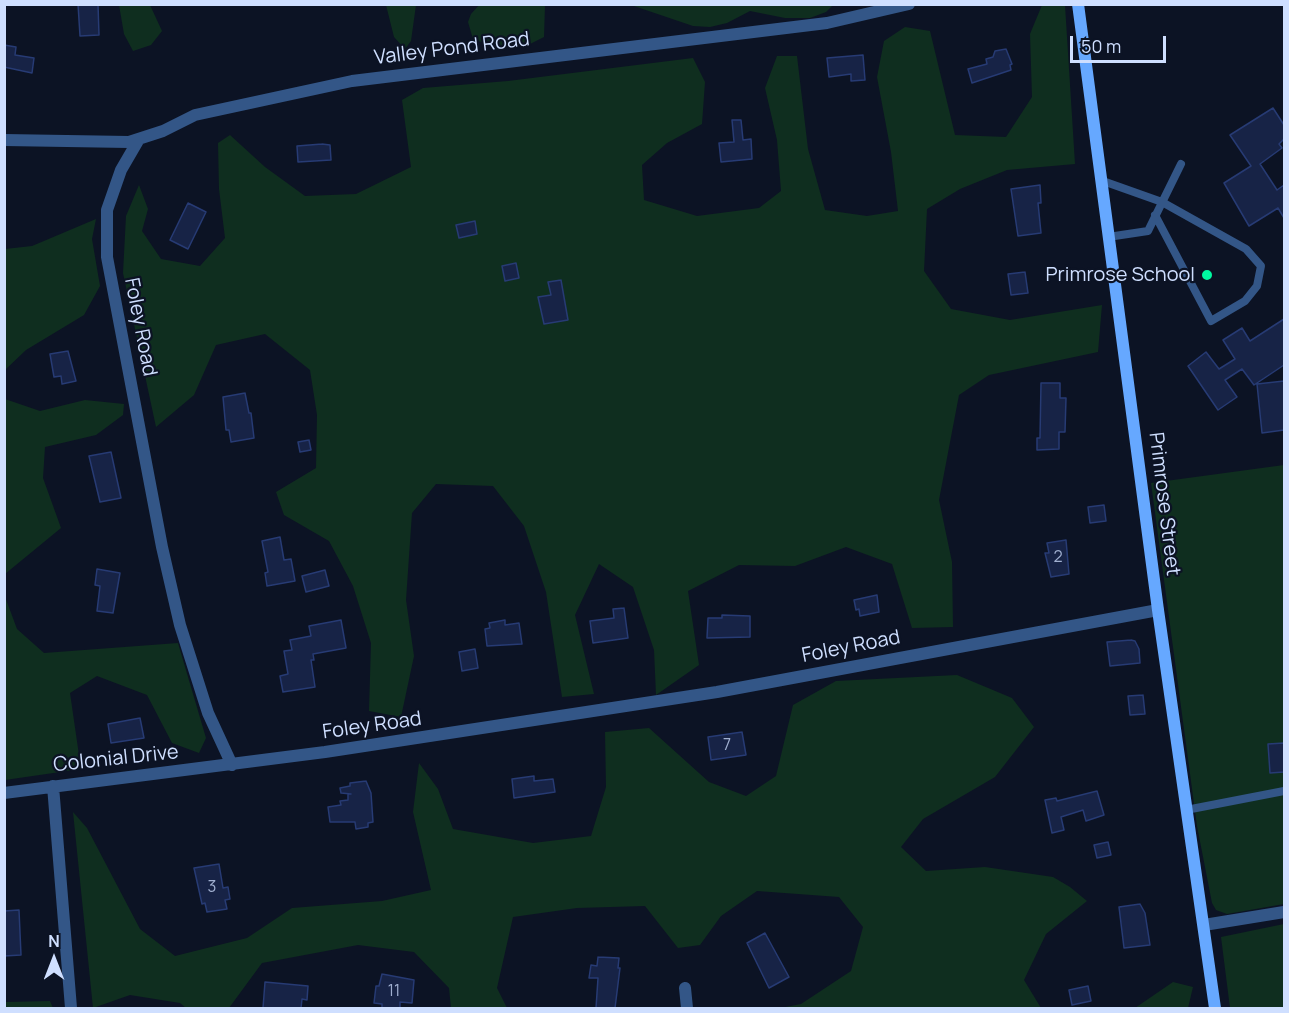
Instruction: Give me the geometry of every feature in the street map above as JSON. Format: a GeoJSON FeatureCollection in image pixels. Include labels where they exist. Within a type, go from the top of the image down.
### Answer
{"type":"FeatureCollection","features":[{"type":"Feature","properties":{"kind":"main road","name":"Primrose Street"},"geometry":{"type":"LineString","coordinates":[[1078,4],[1158,610],[1215,1008]]}},
{"type":"Feature","properties":{"kind":"street","name":"Valley Pond Road"},"geometry":{"type":"LineString","coordinates":[[4,140],[129,142],[163,131],[195,115],[352,81],[423,70],[827,23],[909,4]]}},
{"type":"Feature","properties":{"kind":"street","name":"Foley Road"},"geometry":{"type":"LineString","coordinates":[[139,139],[121,170],[107,210],[107,257],[162,547],[180,625],[208,713],[232,765],[717,692],[1158,610]]}},
{"type":"Feature","properties":{"kind":"street","name":"Colonial Drive"},"geometry":{"type":"LineString","coordinates":[[4,793],[232,765]]}},
{"type":"Feature","properties":{"kind":"street"},"geometry":{"type":"LineString","coordinates":[[53,786],[71,1008]]}},
{"type":"Feature","properties":{"kind":"street"},"geometry":{"type":"LineString","coordinates":[[1204,925],[1284,912]]}},
{"type":"Feature","properties":{"kind":"street"},"geometry":{"type":"LineString","coordinates":[[685,988],[687,1008]]}},
{"type":"Feature","properties":{"kind":"lane"},"geometry":{"type":"LineString","coordinates":[[1108,237],[1148,231],[1181,164]]}},
{"type":"Feature","properties":{"kind":"lane"},"geometry":{"type":"LineString","coordinates":[[1100,180],[1162,202],[1246,249],[1260,266],[1257,286],[1245,301],[1211,321],[1155,215]]}},
{"type":"Feature","properties":{"kind":"lane"},"geometry":{"type":"LineString","coordinates":[[1186,810],[1284,791]]}},
{"type":"Feature","properties":{"kind":"green space"},"geometry":{"type":"Polygon","coordinates":[[[480,4],[545,5],[544,37],[528,45],[510,46],[492,46],[473,39],[468,22],[471,14],[480,4]]]}},
{"type":"Feature","properties":{"kind":"green space"},"geometry":{"type":"Polygon","coordinates":[[[119,5],[150,5],[162,31],[151,45],[133,51],[124,34],[119,5]]]}},
{"type":"Feature","properties":{"kind":"green space"},"geometry":{"type":"Polygon","coordinates":[[[386,5],[416,5],[411,41],[405,49],[394,37],[386,5]]]}},
{"type":"Feature","properties":{"kind":"green space"},"geometry":{"type":"Polygon","coordinates":[[[631,5],[833,5],[826,12],[810,18],[785,18],[750,11],[727,23],[710,27],[693,26],[631,5]]]}},
{"type":"Feature","properties":{"kind":"green space"},"geometry":{"type":"Polygon","coordinates":[[[1042,5],[1065,5],[1075,164],[1007,170],[960,189],[927,209],[924,271],[951,309],[1010,320],[1102,305],[1098,352],[989,375],[959,395],[939,500],[952,562],[953,627],[912,628],[892,564],[846,547],[795,566],[739,565],[688,591],[699,665],[656,695],[654,650],[633,587],[599,564],[575,615],[594,694],[562,697],[546,592],[524,526],[493,486],[436,484],[412,513],[406,600],[414,656],[401,717],[369,711],[371,643],[353,586],[329,541],[284,515],[276,492],[316,468],[317,415],[310,370],[265,334],[216,345],[194,395],[156,427],[123,273],[126,216],[139,185],[148,209],[142,231],[161,259],[200,266],[225,238],[219,189],[218,143],[230,135],[265,167],[305,196],[356,194],[411,167],[402,100],[423,88],[508,81],[693,58],[705,82],[702,124],[667,143],[642,165],[644,200],[697,216],[759,208],[781,191],[777,140],[765,88],[777,56],[797,56],[808,149],[825,210],[867,216],[898,211],[891,152],[877,77],[884,41],[905,27],[930,31],[955,135],[1006,137],[1032,97],[1030,34],[1042,5]]]}},
{"type":"Feature","properties":{"kind":"green space"},"geometry":{"type":"Polygon","coordinates":[[[96,219],[92,239],[100,286],[84,315],[26,350],[5,370],[5,249],[32,246],[96,219]]]}},
{"type":"Feature","properties":{"kind":"green space"},"geometry":{"type":"Polygon","coordinates":[[[5,399],[40,411],[85,400],[124,404],[123,415],[96,435],[45,447],[43,478],[61,528],[5,574],[5,399]]]}},
{"type":"Feature","properties":{"kind":"green space"},"geometry":{"type":"Polygon","coordinates":[[[1284,465],[1284,904],[1227,914],[1216,910],[1212,903],[1197,826],[1151,483],[1284,465]]]}},
{"type":"Feature","properties":{"kind":"green space"},"geometry":{"type":"Polygon","coordinates":[[[4,594],[17,629],[44,653],[178,643],[206,738],[199,753],[172,743],[147,695],[97,676],[70,693],[81,769],[5,780],[4,594]]]}},
{"type":"Feature","properties":{"kind":"green space"},"geometry":{"type":"Polygon","coordinates":[[[957,675],[1012,698],[1034,727],[995,777],[923,819],[901,847],[926,871],[985,867],[1053,877],[1087,901],[1046,934],[1024,980],[1041,1008],[780,1008],[801,1004],[851,971],[863,927],[839,897],[757,891],[721,916],[700,945],[678,948],[645,906],[577,908],[513,917],[497,988],[507,1008],[451,1008],[449,988],[414,952],[358,945],[262,963],[229,1008],[186,1008],[180,1003],[130,995],[93,1008],[73,812],[87,828],[140,929],[175,956],[247,938],[292,908],[382,901],[431,890],[413,812],[419,763],[438,789],[453,829],[533,843],[591,836],[606,787],[605,732],[649,728],[709,782],[746,796],[776,776],[793,705],[836,681],[957,675]]]}},
{"type":"Feature","properties":{"kind":"green space"},"geometry":{"type":"Polygon","coordinates":[[[1284,924],[1284,1008],[1230,1008],[1221,937],[1284,924]]]}},
{"type":"Feature","properties":{"kind":"green space"},"geometry":{"type":"Polygon","coordinates":[[[1173,982],[1193,987],[1188,1008],[1135,1008],[1173,982]]]}},
{"type":"Feature","properties":{"kind":"green space"},"geometry":{"type":"Polygon","coordinates":[[[50,1001],[53,1008],[5,1008],[5,1002],[50,1001]]]}},
{"type":"Feature","properties":{"kind":"building"},"geometry":{"type":"Polygon","coordinates":[[[78,4],[98,4],[99,35],[80,36],[78,4]]]}},
{"type":"Feature","properties":{"kind":"building"},"geometry":{"type":"Polygon","coordinates":[[[4,45],[16,47],[15,55],[34,58],[32,73],[4,67],[4,45]]]}},
{"type":"Feature","properties":{"kind":"building"},"geometry":{"type":"Polygon","coordinates":[[[1006,49],[1012,64],[1010,65],[1011,70],[972,83],[968,69],[987,64],[986,59],[993,57],[995,51],[1006,49]]]}},
{"type":"Feature","properties":{"kind":"building"},"geometry":{"type":"Polygon","coordinates":[[[863,55],[865,80],[851,81],[851,74],[829,77],[827,58],[863,55]]]}},
{"type":"Feature","properties":{"kind":"building"},"geometry":{"type":"Polygon","coordinates":[[[1273,108],[1284,125],[1284,139],[1279,144],[1282,148],[1260,164],[1277,190],[1284,185],[1284,218],[1278,208],[1249,226],[1224,183],[1251,166],[1230,135],[1273,108]]]}},
{"type":"Feature","properties":{"kind":"building"},"geometry":{"type":"Polygon","coordinates":[[[732,120],[741,120],[743,140],[751,139],[752,159],[721,162],[719,143],[734,142],[732,120]]]}},
{"type":"Feature","properties":{"kind":"building"},"geometry":{"type":"Polygon","coordinates":[[[330,145],[331,160],[298,162],[297,146],[330,145]]]}},
{"type":"Feature","properties":{"kind":"building"},"geometry":{"type":"Polygon","coordinates":[[[1040,185],[1041,203],[1038,203],[1041,233],[1018,236],[1011,189],[1040,185]]]}},
{"type":"Feature","properties":{"kind":"building"},"geometry":{"type":"Polygon","coordinates":[[[188,203],[206,212],[188,249],[170,240],[188,203]]]}},
{"type":"Feature","properties":{"kind":"building"},"geometry":{"type":"Polygon","coordinates":[[[475,221],[477,234],[459,238],[456,225],[475,221]]]}},
{"type":"Feature","properties":{"kind":"building"},"geometry":{"type":"Polygon","coordinates":[[[516,263],[519,278],[505,281],[502,266],[516,263]]]}},
{"type":"Feature","properties":{"kind":"building"},"geometry":{"type":"Polygon","coordinates":[[[1025,272],[1028,293],[1011,295],[1008,274],[1025,272]]]}},
{"type":"Feature","properties":{"kind":"building"},"geometry":{"type":"Polygon","coordinates":[[[561,280],[568,320],[544,324],[538,297],[551,295],[548,282],[561,280]]]}},
{"type":"Feature","properties":{"kind":"building"},"geometry":{"type":"Polygon","coordinates":[[[1284,319],[1284,365],[1254,385],[1242,369],[1225,380],[1237,397],[1218,410],[1188,366],[1206,352],[1219,369],[1235,359],[1223,340],[1242,328],[1250,341],[1284,319]]]}},
{"type":"Feature","properties":{"kind":"building"},"geometry":{"type":"Polygon","coordinates":[[[68,351],[76,381],[62,384],[61,376],[54,377],[50,354],[68,351]]]}},
{"type":"Feature","properties":{"kind":"building"},"geometry":{"type":"Polygon","coordinates":[[[1284,381],[1284,430],[1262,433],[1257,384],[1284,381]]]}},
{"type":"Feature","properties":{"kind":"building"},"geometry":{"type":"Polygon","coordinates":[[[1041,383],[1060,383],[1060,398],[1066,398],[1065,432],[1059,432],[1059,449],[1037,450],[1037,438],[1040,438],[1041,383]]]}},
{"type":"Feature","properties":{"kind":"building"},"geometry":{"type":"Polygon","coordinates":[[[245,393],[249,413],[251,413],[254,438],[231,442],[229,430],[226,430],[223,397],[245,393]]]}},
{"type":"Feature","properties":{"kind":"building"},"geometry":{"type":"Polygon","coordinates":[[[309,440],[311,450],[300,452],[298,442],[309,440]]]}},
{"type":"Feature","properties":{"kind":"building"},"geometry":{"type":"Polygon","coordinates":[[[111,452],[121,498],[100,502],[89,456],[111,452]]]}},
{"type":"Feature","properties":{"kind":"building"},"geometry":{"type":"Polygon","coordinates":[[[1104,505],[1106,521],[1090,523],[1088,507],[1104,505]]]}},
{"type":"Feature","properties":{"kind":"building"},"geometry":{"type":"Polygon","coordinates":[[[280,537],[284,560],[291,559],[295,581],[267,586],[265,573],[268,572],[262,541],[280,537]]]}},
{"type":"Feature","properties":{"kind":"building"},"geometry":{"type":"Polygon","coordinates":[[[1066,540],[1069,574],[1051,577],[1045,553],[1049,553],[1047,543],[1066,540]]]}},
{"type":"Feature","properties":{"kind":"building"},"geometry":{"type":"Polygon","coordinates":[[[97,569],[120,573],[113,613],[97,611],[100,586],[95,585],[97,569]]]}},
{"type":"Feature","properties":{"kind":"building"},"geometry":{"type":"Polygon","coordinates":[[[325,570],[329,586],[306,592],[302,576],[325,570]]]}},
{"type":"Feature","properties":{"kind":"building"},"geometry":{"type":"Polygon","coordinates":[[[877,595],[879,612],[860,616],[854,600],[877,595]]]}},
{"type":"Feature","properties":{"kind":"building"},"geometry":{"type":"Polygon","coordinates":[[[624,608],[628,638],[593,643],[590,621],[614,618],[613,609],[624,608]]]}},
{"type":"Feature","properties":{"kind":"building"},"geometry":{"type":"Polygon","coordinates":[[[722,615],[750,616],[750,637],[707,638],[708,618],[722,618],[722,615]]]}},
{"type":"Feature","properties":{"kind":"building"},"geometry":{"type":"Polygon","coordinates":[[[341,620],[346,648],[313,654],[314,660],[311,660],[315,687],[283,692],[280,676],[288,674],[284,651],[292,650],[290,640],[311,636],[309,626],[341,620]]]}},
{"type":"Feature","properties":{"kind":"building"},"geometry":{"type":"Polygon","coordinates":[[[505,620],[505,625],[519,623],[522,644],[487,646],[485,629],[490,628],[489,623],[505,620]]]}},
{"type":"Feature","properties":{"kind":"building"},"geometry":{"type":"Polygon","coordinates":[[[1135,641],[1139,649],[1140,663],[1110,666],[1107,642],[1135,641]]]}},
{"type":"Feature","properties":{"kind":"building"},"geometry":{"type":"Polygon","coordinates":[[[475,649],[478,668],[462,671],[459,652],[475,649]]]}},
{"type":"Feature","properties":{"kind":"building"},"geometry":{"type":"Polygon","coordinates":[[[1143,695],[1145,714],[1130,715],[1128,696],[1143,695]]]}},
{"type":"Feature","properties":{"kind":"building"},"geometry":{"type":"Polygon","coordinates":[[[140,718],[144,738],[111,743],[108,724],[140,718]]]}},
{"type":"Feature","properties":{"kind":"building"},"geometry":{"type":"Polygon","coordinates":[[[742,732],[746,755],[711,760],[708,737],[742,732]]]}},
{"type":"Feature","properties":{"kind":"building"},"geometry":{"type":"Polygon","coordinates":[[[1284,743],[1284,772],[1270,773],[1268,744],[1284,743]]]}},
{"type":"Feature","properties":{"kind":"building"},"geometry":{"type":"Polygon","coordinates":[[[534,776],[534,781],[553,779],[555,792],[514,798],[512,779],[534,776]]]}},
{"type":"Feature","properties":{"kind":"building"},"geometry":{"type":"Polygon","coordinates":[[[366,781],[371,793],[373,822],[368,823],[368,827],[356,829],[355,822],[330,822],[328,807],[341,805],[340,801],[348,800],[348,794],[351,794],[341,793],[340,788],[350,786],[350,783],[366,781]]]}},
{"type":"Feature","properties":{"kind":"building"},"geometry":{"type":"Polygon","coordinates":[[[1097,791],[1104,815],[1086,821],[1083,810],[1061,817],[1064,830],[1052,833],[1045,800],[1056,798],[1057,801],[1097,791]]]}},
{"type":"Feature","properties":{"kind":"building"},"geometry":{"type":"Polygon","coordinates":[[[1108,842],[1111,855],[1097,858],[1094,845],[1108,842]]]}},
{"type":"Feature","properties":{"kind":"building"},"geometry":{"type":"Polygon","coordinates":[[[219,864],[223,888],[228,887],[230,899],[225,900],[227,909],[207,912],[205,903],[202,904],[194,868],[219,864]]]}},
{"type":"Feature","properties":{"kind":"building"},"geometry":{"type":"Polygon","coordinates":[[[1140,904],[1145,913],[1150,945],[1124,948],[1119,907],[1140,904]]]}},
{"type":"Feature","properties":{"kind":"building"},"geometry":{"type":"Polygon","coordinates":[[[19,910],[21,955],[4,956],[4,911],[19,910]]]}},
{"type":"Feature","properties":{"kind":"building"},"geometry":{"type":"Polygon","coordinates":[[[765,933],[789,977],[769,988],[747,943],[765,933]]]}},
{"type":"Feature","properties":{"kind":"building"},"geometry":{"type":"Polygon","coordinates":[[[598,957],[619,958],[615,1008],[596,1008],[598,978],[589,978],[591,965],[597,966],[598,957]]]}},
{"type":"Feature","properties":{"kind":"building"},"geometry":{"type":"Polygon","coordinates":[[[382,974],[414,980],[412,1003],[400,1002],[400,1008],[382,1008],[382,1004],[374,1003],[376,986],[379,986],[382,974]]]}},
{"type":"Feature","properties":{"kind":"building"},"geometry":{"type":"Polygon","coordinates":[[[265,982],[308,986],[307,1000],[302,999],[301,1008],[263,1008],[265,982]]]}},
{"type":"Feature","properties":{"kind":"building"},"geometry":{"type":"Polygon","coordinates":[[[1088,986],[1091,1001],[1072,1005],[1069,990],[1088,986]]]}},
{"type":"Feature","properties":{"kind":"place","name":"Primrose School"},"geometry":{"type":"Point","coordinates":[1207,275]}}]}
